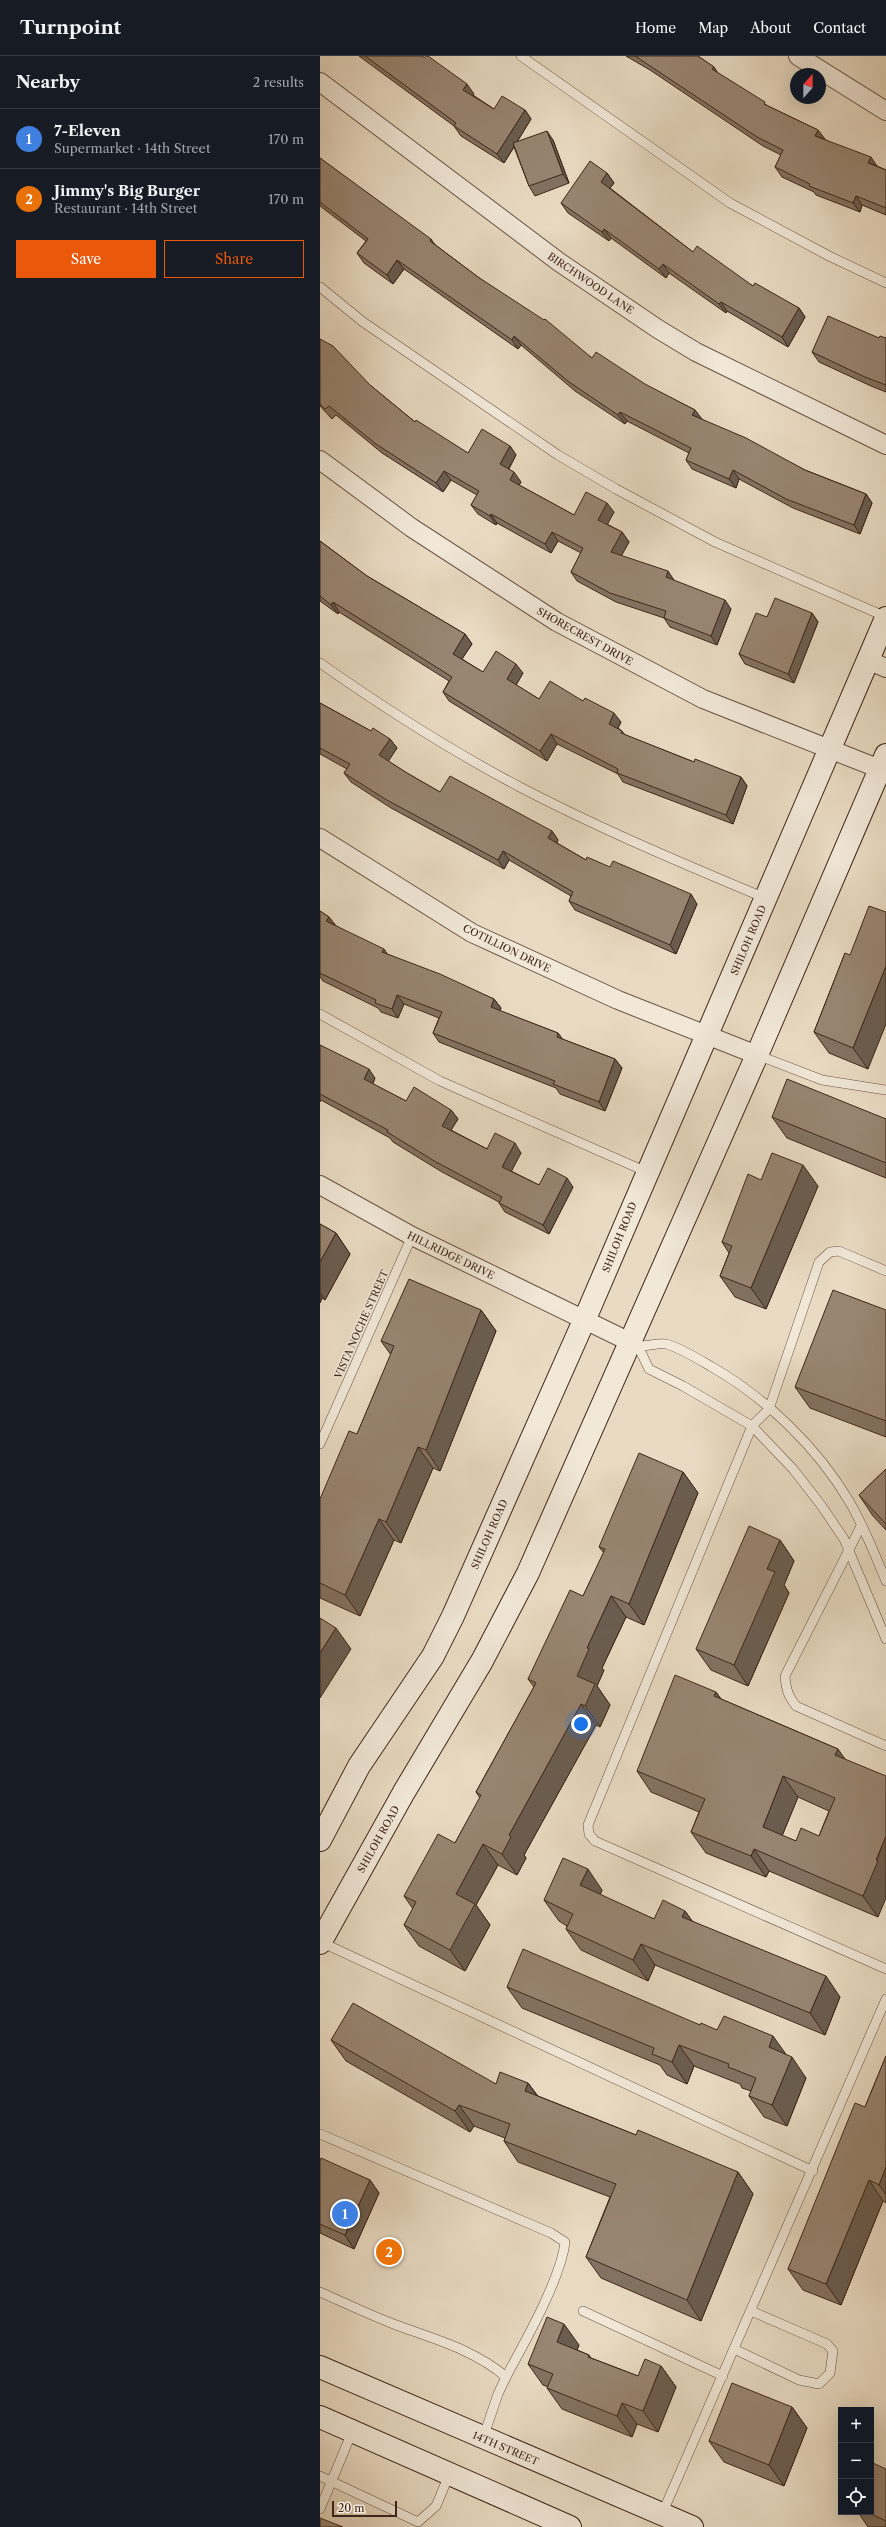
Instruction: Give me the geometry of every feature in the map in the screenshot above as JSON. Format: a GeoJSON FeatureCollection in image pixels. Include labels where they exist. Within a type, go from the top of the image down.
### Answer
{"type":"FeatureCollection","features":[{"type":"Feature","properties":{"kind":"main road","name":"SHILOH ROAD"},"geometry":{"type":"LineString","coordinates":[[320,1840],[359,1766],[433,1656],[584,1320],[830,749],[877,664],[886,618]]}},
{"type":"Feature","properties":{"kind":"main road","name":"SHILOH ROAD"},"geometry":{"type":"LineString","coordinates":[[320,1942],[404,1792],[482,1661],[524,1580],[633,1344],[883,762]]}},
{"type":"Feature","properties":{"kind":"main road","name":"14TH STREET"},"geometry":{"type":"LineString","coordinates":[[320,2367],[483,2438],[659,2521],[692,2527]]}},
{"type":"Feature","properties":{"kind":"main road"},"geometry":{"type":"LineString","coordinates":[[320,2417],[570,2527]]}},
{"type":"Feature","properties":{"kind":"street"},"geometry":{"type":"LineString","coordinates":[[798,56],[886,111]]}},
{"type":"Feature","properties":{"kind":"street","name":"BIRCHWOOD LANE"},"geometry":{"type":"LineString","coordinates":[[320,82],[559,262],[658,328],[696,352],[886,445]]}},
{"type":"Feature","properties":{"kind":"street","name":"SHORECREST DRIVE"},"geometry":{"type":"LineString","coordinates":[[320,460],[412,528],[557,622],[703,699],[830,749],[883,762]]}},
{"type":"Feature","properties":{"kind":"street","name":"COTILLION DRIVE"},"geometry":{"type":"LineString","coordinates":[[320,838],[472,933],[618,1000],[757,1054]]}},
{"type":"Feature","properties":{"kind":"street","name":"HILLRIDGE DRIVE"},"geometry":{"type":"LineString","coordinates":[[320,1185],[412,1236],[633,1344]]}},
{"type":"Feature","properties":{"kind":"lane"},"geometry":{"type":"LineString","coordinates":[[521,56],[730,203],[829,256],[886,283]]}},
{"type":"Feature","properties":{"kind":"lane"},"geometry":{"type":"LineString","coordinates":[[320,287],[363,322],[505,419],[558,455],[616,489],[715,542],[886,618]]}},
{"type":"Feature","properties":{"kind":"lane"},"geometry":{"type":"LineString","coordinates":[[320,663],[398,717],[518,786],[604,828],[765,898]]}},
{"type":"Feature","properties":{"kind":"lane"},"geometry":{"type":"LineString","coordinates":[[320,1014],[440,1081],[647,1172]]}},
{"type":"Feature","properties":{"kind":"lane"},"geometry":{"type":"LineString","coordinates":[[757,1054],[822,1080],[886,1090]]}},
{"type":"Feature","properties":{"kind":"lane","name":"VISTA NOCHE STREET"},"geometry":{"type":"LineString","coordinates":[[320,1444],[412,1236]]}},
{"type":"Feature","properties":{"kind":"lane"},"geometry":{"type":"LineString","coordinates":[[886,1271],[840,1251],[830,1252],[819,1262],[769,1409],[752,1426],[588,1826],[589,1834],[595,1842],[886,1969]]}},
{"type":"Feature","properties":{"kind":"lane"},"geometry":{"type":"LineString","coordinates":[[633,1344],[666,1344],[738,1382],[769,1409],[806,1444],[835,1480],[861,1526],[886,1581]]}},
{"type":"Feature","properties":{"kind":"lane"},"geometry":{"type":"LineString","coordinates":[[633,1344],[649,1369],[683,1386],[752,1426],[792,1469],[821,1505],[848,1549],[886,1639]]}},
{"type":"Feature","properties":{"kind":"lane"},"geometry":{"type":"LineString","coordinates":[[861,1526],[848,1549],[785,1676],[786,1686],[788,1696],[796,1706],[886,1746]]}},
{"type":"Feature","properties":{"kind":"lane"},"geometry":{"type":"LineString","coordinates":[[320,1942],[813,2171]]}},
{"type":"Feature","properties":{"kind":"lane"},"geometry":{"type":"LineString","coordinates":[[659,2521],[813,2171],[886,1999]]}},
{"type":"Feature","properties":{"kind":"lane"},"geometry":{"type":"LineString","coordinates":[[320,2134],[551,2233],[564,2242],[564,2254],[537,2317],[498,2394],[483,2438]]}},
{"type":"Feature","properties":{"kind":"lane"},"geometry":{"type":"LineString","coordinates":[[320,2292],[394,2324],[447,2343],[492,2365],[506,2378]]}},
{"type":"Feature","properties":{"kind":"lane"},"geometry":{"type":"LineString","coordinates":[[583,2311],[723,2376]]}},
{"type":"Feature","properties":{"kind":"lane"},"geometry":{"type":"LineString","coordinates":[[734,2349],[799,2380],[819,2384],[830,2373],[833,2351],[827,2344],[751,2311]]}},
{"type":"Feature","properties":{"kind":"lane"},"geometry":{"type":"LineString","coordinates":[[320,2509],[352,2432]]}},
{"type":"Feature","properties":{"kind":"lane"},"geometry":{"type":"LineString","coordinates":[[320,2476],[422,2525],[436,2506],[449,2475]]}},
{"type":"Feature","properties":{"kind":"building"},"geometry":{"type":"Polygon","coordinates":[[[365,56],[422,56],[424,58],[428,56],[467,84],[463,90],[494,109],[502,96],[525,110],[497,154],[454,126],[456,123],[365,56]]]}},
{"type":"Feature","properties":{"kind":"building"},"geometry":{"type":"Polygon","coordinates":[[[635,56],[698,56],[714,67],[712,69],[765,102],[764,104],[818,130],[815,136],[871,157],[868,163],[886,170],[886,208],[856,196],[853,203],[809,186],[810,184],[775,167],[783,150],[757,137],[635,56]]]}},
{"type":"Feature","properties":{"kind":"building"},"geometry":{"type":"Polygon","coordinates":[[[547,131],[563,174],[529,186],[513,143],[547,131]]]}},
{"type":"Feature","properties":{"kind":"building"},"geometry":{"type":"Polygon","coordinates":[[[320,158],[431,239],[430,241],[478,277],[544,320],[545,319],[592,358],[596,352],[645,384],[695,410],[692,415],[746,438],[805,470],[866,494],[854,525],[786,499],[733,470],[729,479],[686,460],[691,448],[620,412],[618,415],[569,382],[514,336],[512,340],[397,260],[387,275],[357,253],[368,239],[320,202],[320,158]]]}},
{"type":"Feature","properties":{"kind":"building"},"geometry":{"type":"Polygon","coordinates":[[[590,161],[607,173],[601,182],[693,252],[697,246],[753,286],[755,283],[799,308],[782,337],[721,302],[719,304],[663,264],[659,269],[604,229],[602,232],[561,203],[590,161]]]}},
{"type":"Feature","properties":{"kind":"building"},"geometry":{"type":"Polygon","coordinates":[[[828,316],[879,338],[880,336],[886,338],[886,385],[865,377],[812,352],[828,316]]]}},
{"type":"Feature","properties":{"kind":"building"},"geometry":{"type":"Polygon","coordinates":[[[320,339],[333,346],[370,385],[415,422],[416,420],[468,453],[482,429],[510,446],[500,464],[514,472],[510,480],[574,515],[586,492],[607,503],[598,520],[622,532],[611,552],[668,571],[666,577],[725,600],[711,636],[664,618],[666,611],[610,593],[571,572],[583,548],[552,532],[545,544],[491,514],[490,516],[471,505],[479,491],[444,471],[436,483],[376,444],[329,406],[325,409],[320,404],[320,339]]]}},
{"type":"Feature","properties":{"kind":"building"},"geometry":{"type":"Polygon","coordinates":[[[320,541],[367,576],[465,634],[453,654],[483,672],[496,651],[516,664],[507,679],[539,699],[550,681],[583,701],[585,698],[614,713],[609,724],[622,731],[621,733],[694,762],[695,759],[741,777],[726,815],[617,773],[618,769],[551,734],[540,751],[443,692],[452,677],[333,602],[331,605],[320,596],[320,541]]]}},
{"type":"Feature","properties":{"kind":"building"},"geometry":{"type":"Polygon","coordinates":[[[775,598],[812,613],[788,674],[739,654],[756,613],[767,617],[775,598]]]}},
{"type":"Feature","properties":{"kind":"building"},"geometry":{"type":"Polygon","coordinates":[[[320,703],[371,731],[373,728],[390,739],[379,755],[440,792],[450,776],[552,831],[548,838],[586,860],[587,857],[610,867],[613,861],[691,894],[670,945],[569,901],[573,892],[503,851],[498,860],[385,799],[344,773],[350,764],[320,748],[320,703]]]}},
{"type":"Feature","properties":{"kind":"building"},"geometry":{"type":"Polygon","coordinates":[[[869,906],[886,912],[886,966],[853,1048],[814,1032],[845,953],[850,955],[869,906]]]}},
{"type":"Feature","properties":{"kind":"building"},"geometry":{"type":"Polygon","coordinates":[[[320,911],[329,917],[326,921],[384,949],[382,952],[440,974],[494,999],[491,1007],[558,1033],[557,1037],[615,1059],[599,1102],[553,1084],[555,1081],[433,1033],[442,1012],[397,995],[392,1009],[375,1003],[376,1000],[320,973],[320,911]]]}},
{"type":"Feature","properties":{"kind":"building"},"geometry":{"type":"Polygon","coordinates":[[[320,1045],[369,1069],[364,1079],[406,1101],[414,1087],[451,1110],[442,1126],[487,1149],[495,1133],[515,1143],[502,1167],[539,1185],[548,1168],[567,1178],[543,1225],[499,1203],[502,1197],[436,1162],[387,1132],[388,1130],[320,1094],[320,1045]]]}},
{"type":"Feature","properties":{"kind":"building"},"geometry":{"type":"Polygon","coordinates":[[[787,1079],[886,1119],[886,1163],[772,1117],[787,1079]]]}},
{"type":"Feature","properties":{"kind":"building"},"geometry":{"type":"Polygon","coordinates":[[[772,1153],[803,1165],[751,1288],[720,1276],[732,1246],[722,1242],[748,1174],[761,1180],[772,1153]]]}},
{"type":"Feature","properties":{"kind":"building"},"geometry":{"type":"Polygon","coordinates":[[[320,1224],[336,1233],[320,1262],[320,1224]]]}},
{"type":"Feature","properties":{"kind":"building"},"geometry":{"type":"Polygon","coordinates":[[[409,1279],[481,1310],[426,1450],[418,1447],[386,1522],[379,1519],[345,1595],[320,1583],[320,1499],[349,1431],[357,1434],[394,1346],[381,1341],[409,1279]]]}},
{"type":"Feature","properties":{"kind":"building"},"geometry":{"type":"Polygon","coordinates":[[[833,1290],[886,1310],[886,1421],[795,1387],[833,1290]]]}},
{"type":"Feature","properties":{"kind":"building"},"geometry":{"type":"Polygon","coordinates":[[[639,1453],[683,1472],[629,1604],[611,1596],[587,1648],[589,1649],[577,1676],[595,1684],[585,1706],[581,1704],[509,1835],[511,1837],[502,1854],[483,1844],[456,1894],[475,1904],[450,1950],[404,1925],[416,1902],[404,1896],[438,1834],[455,1843],[481,1795],[476,1792],[536,1683],[528,1679],[570,1590],[583,1596],[605,1549],[599,1547],[639,1453]]]}},
{"type":"Feature","properties":{"kind":"building"},"geometry":{"type":"Polygon","coordinates":[[[886,1469],[886,1524],[859,1495],[886,1469]]]}},
{"type":"Feature","properties":{"kind":"building"},"geometry":{"type":"Polygon","coordinates":[[[749,1526],[780,1540],[767,1569],[775,1572],[734,1665],[696,1649],[749,1526]]]}},
{"type":"Feature","properties":{"kind":"building"},"geometry":{"type":"Polygon","coordinates":[[[320,1618],[336,1628],[320,1653],[320,1618]]]}},
{"type":"Feature","properties":{"kind":"building"},"geometry":{"type":"Polygon","coordinates":[[[675,1675],[716,1692],[714,1696],[838,1749],[835,1755],[886,1776],[886,1836],[876,1860],[878,1861],[863,1896],[754,1849],[751,1856],[691,1832],[705,1799],[637,1771],[675,1675]],[[783,1776],[763,1827],[796,1841],[801,1828],[819,1836],[835,1798],[783,1776]]]}},
{"type":"Feature","properties":{"kind":"building"},"geometry":{"type":"Polygon","coordinates":[[[563,1858],[588,1869],[580,1885],[654,1919],[663,1900],[685,1911],[682,1917],[826,1976],[810,2013],[641,1944],[633,1960],[566,1929],[573,1914],[544,1900],[563,1858]]]}},
{"type":"Feature","properties":{"kind":"building"},"geometry":{"type":"Polygon","coordinates":[[[523,1949],[700,2025],[701,2023],[717,2030],[724,2016],[773,2036],[769,2047],[792,2057],[772,2105],[749,2096],[756,2078],[728,2067],[729,2064],[679,2045],[672,2062],[652,2054],[654,2048],[507,1987],[523,1949]]]}},
{"type":"Feature","properties":{"kind":"building"},"geometry":{"type":"Polygon","coordinates":[[[353,2003],[496,2084],[500,2072],[528,2083],[525,2091],[636,2135],[638,2130],[738,2172],[687,2300],[586,2257],[616,2184],[504,2141],[510,2124],[459,2105],[455,2111],[331,2040],[353,2003]]]}},
{"type":"Feature","properties":{"kind":"building"},"geometry":{"type":"Polygon","coordinates":[[[886,2056],[886,2167],[879,2185],[869,2180],[826,2284],[788,2269],[855,2103],[865,2107],[886,2056]]]}},
{"type":"Feature","properties":{"kind":"building"},"geometry":{"type":"Polygon","coordinates":[[[321,2158],[370,2180],[345,2235],[320,2224],[321,2158]]]}},
{"type":"Feature","properties":{"kind":"building"},"geometry":{"type":"Polygon","coordinates":[[[547,2317],[564,2324],[557,2342],[589,2355],[588,2357],[638,2376],[645,2359],[661,2366],[643,2411],[622,2403],[617,2416],[547,2388],[553,2374],[528,2364],[547,2317]]]}},
{"type":"Feature","properties":{"kind":"building"},"geometry":{"type":"Polygon","coordinates":[[[732,2383],[792,2407],[769,2465],[709,2441],[732,2383]]]}},
{"type":"Feature","properties":{"kind":"building"},"geometry":{"type":"Polygon","coordinates":[[[874,2463],[886,2469],[886,2521],[873,2515],[874,2463]]]}},
{"type":"Feature","properties":{"kind":"building"},"geometry":{"type":"Polygon","coordinates":[[[320,2518],[343,2527],[320,2527],[320,2518]]]}},
{"type":"Feature","properties":{"kind":"place","name":"7-Eleven"},"geometry":{"type":"Point","coordinates":[345,2214]}},
{"type":"Feature","properties":{"kind":"place","name":"Jimmy's Big Burger"},"geometry":{"type":"Point","coordinates":[389,2252]}}]}
